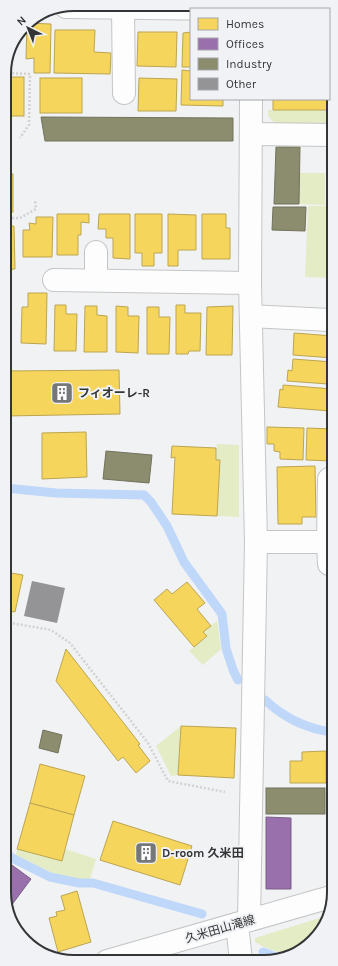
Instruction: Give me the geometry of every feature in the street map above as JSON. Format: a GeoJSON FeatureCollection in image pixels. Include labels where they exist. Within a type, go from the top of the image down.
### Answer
{"type":"FeatureCollection","features":[{"type":"Feature","properties":{"kind":"street"},"geometry":{"type":"LineString","coordinates":[[123,11],[124,93]]}},
{"type":"Feature","properties":{"kind":"street"},"geometry":{"type":"LineString","coordinates":[[241,955],[252,798],[256,542],[250,283],[251,100]]}},
{"type":"Feature","properties":{"kind":"street"},"geometry":{"type":"LineString","coordinates":[[251,134],[327,135]]}},
{"type":"Feature","properties":{"kind":"street"},"geometry":{"type":"LineString","coordinates":[[96,252],[96,280]]}},
{"type":"Feature","properties":{"kind":"street"},"geometry":{"type":"LineString","coordinates":[[54,280],[250,283]]}},
{"type":"Feature","properties":{"kind":"street"},"geometry":{"type":"LineString","coordinates":[[251,316],[327,320]]}},
{"type":"Feature","properties":{"kind":"street"},"geometry":{"type":"LineString","coordinates":[[256,542],[327,542]]}},
{"type":"Feature","properties":{"kind":"street","name":"久米田山滝線"},"geometry":{"type":"LineString","coordinates":[[128,955],[327,898]]}},
{"type":"Feature","properties":{"kind":"path"},"geometry":{"type":"LineString","coordinates":[[11,73],[30,74],[29,124],[20,138]]}},
{"type":"Feature","properties":{"kind":"path"},"geometry":{"type":"LineString","coordinates":[[11,218],[20,218],[36,209],[35,200]]}},
{"type":"Feature","properties":{"kind":"path"},"geometry":{"type":"LineString","coordinates":[[11,623],[51,630],[70,644],[148,743],[168,781],[252,798]]}},
{"type":"Feature","properties":{"kind":"green space"},"geometry":{"type":"Polygon","coordinates":[[[268,110],[327,110],[327,127],[278,127],[268,116],[268,110]]]}},
{"type":"Feature","properties":{"kind":"green space"},"geometry":{"type":"Polygon","coordinates":[[[300,173],[325,173],[325,205],[299,204],[300,173]]]}},
{"type":"Feature","properties":{"kind":"green space"},"geometry":{"type":"Polygon","coordinates":[[[308,206],[327,206],[327,278],[305,277],[308,206]]]}},
{"type":"Feature","properties":{"kind":"green space"},"geometry":{"type":"Polygon","coordinates":[[[217,444],[239,445],[239,517],[217,516],[220,460],[216,460],[217,444]]]}},
{"type":"Feature","properties":{"kind":"green space"},"geometry":{"type":"Polygon","coordinates":[[[217,621],[221,649],[203,665],[189,651],[207,637],[203,632],[217,621]]]}},
{"type":"Feature","properties":{"kind":"green space"},"geometry":{"type":"Polygon","coordinates":[[[181,726],[178,775],[171,776],[156,746],[181,726]]]}},
{"type":"Feature","properties":{"kind":"green space"},"geometry":{"type":"Polygon","coordinates":[[[17,849],[65,849],[96,859],[90,879],[80,879],[52,873],[16,855],[17,849]]]}},
{"type":"Feature","properties":{"kind":"green space"},"geometry":{"type":"Polygon","coordinates":[[[321,917],[319,923],[302,942],[295,947],[280,953],[255,942],[255,938],[321,917]]]}},
{"type":"Feature","properties":{"kind":"building: Homes"},"geometry":{"type":"Polygon","coordinates":[[[37,23],[51,24],[50,73],[34,73],[34,58],[26,59],[27,33],[37,23]]]}},
{"type":"Feature","properties":{"kind":"building: Homes"},"geometry":{"type":"Polygon","coordinates":[[[55,30],[95,30],[94,52],[111,53],[110,74],[54,73],[55,30]]]}},
{"type":"Feature","properties":{"kind":"building: Homes"},"geometry":{"type":"Polygon","coordinates":[[[138,32],[177,32],[176,67],[137,66],[138,32]]]}},
{"type":"Feature","properties":{"kind":"building: Homes"},"geometry":{"type":"Polygon","coordinates":[[[190,32],[190,67],[182,67],[183,33],[190,32]]]}},
{"type":"Feature","properties":{"kind":"building: Homes"},"geometry":{"type":"Polygon","coordinates":[[[182,70],[190,71],[190,100],[223,100],[223,106],[181,105],[182,70]]]}},
{"type":"Feature","properties":{"kind":"building: Homes"},"geometry":{"type":"Polygon","coordinates":[[[11,77],[24,77],[24,116],[11,116],[11,77]]]}},
{"type":"Feature","properties":{"kind":"building: Homes"},"geometry":{"type":"Polygon","coordinates":[[[40,78],[82,78],[82,113],[40,113],[40,78]]]}},
{"type":"Feature","properties":{"kind":"building: Homes"},"geometry":{"type":"Polygon","coordinates":[[[139,78],[177,79],[176,111],[138,111],[139,78]]]}},
{"type":"Feature","properties":{"kind":"building: Homes"},"geometry":{"type":"Polygon","coordinates":[[[273,100],[327,100],[327,110],[273,110],[273,100]]]}},
{"type":"Feature","properties":{"kind":"building: Homes"},"geometry":{"type":"Polygon","coordinates":[[[11,174],[13,174],[13,212],[11,212],[11,174]]]}},
{"type":"Feature","properties":{"kind":"building: Homes"},"geometry":{"type":"Polygon","coordinates":[[[57,214],[89,214],[89,223],[81,222],[81,235],[78,235],[78,255],[57,255],[57,214]]]}},
{"type":"Feature","properties":{"kind":"building: Homes"},"geometry":{"type":"Polygon","coordinates":[[[99,214],[130,214],[130,259],[113,258],[113,238],[106,238],[106,229],[98,229],[99,214]]]}},
{"type":"Feature","properties":{"kind":"building: Homes"},"geometry":{"type":"Polygon","coordinates":[[[135,214],[162,214],[162,253],[154,253],[154,266],[142,266],[142,253],[135,253],[135,214]]]}},
{"type":"Feature","properties":{"kind":"building: Homes"},"geometry":{"type":"Polygon","coordinates":[[[168,214],[196,215],[196,250],[178,250],[178,266],[168,266],[168,214]]]}},
{"type":"Feature","properties":{"kind":"building: Homes"},"geometry":{"type":"Polygon","coordinates":[[[202,214],[226,214],[226,228],[230,228],[230,259],[202,259],[202,214]]]}},
{"type":"Feature","properties":{"kind":"building: Homes"},"geometry":{"type":"Polygon","coordinates":[[[36,217],[53,217],[52,257],[23,257],[23,230],[30,230],[29,223],[36,224],[36,217]]]}},
{"type":"Feature","properties":{"kind":"building: Homes"},"geometry":{"type":"Polygon","coordinates":[[[11,226],[14,226],[15,269],[11,269],[11,226]]]}},
{"type":"Feature","properties":{"kind":"building: Homes"},"geometry":{"type":"Polygon","coordinates":[[[28,293],[47,293],[46,344],[21,343],[22,307],[28,307],[28,293]]]}},
{"type":"Feature","properties":{"kind":"building: Homes"},"geometry":{"type":"Polygon","coordinates":[[[55,305],[66,305],[66,314],[77,314],[76,351],[54,351],[55,305]]]}},
{"type":"Feature","properties":{"kind":"building: Homes"},"geometry":{"type":"Polygon","coordinates":[[[176,305],[185,305],[185,313],[201,313],[200,351],[189,351],[188,354],[176,354],[176,305]]]}},
{"type":"Feature","properties":{"kind":"building: Homes"},"geometry":{"type":"Polygon","coordinates":[[[85,306],[97,306],[97,315],[107,316],[107,352],[84,352],[85,306]]]}},
{"type":"Feature","properties":{"kind":"building: Homes"},"geometry":{"type":"Polygon","coordinates":[[[116,306],[128,307],[128,316],[139,316],[138,353],[116,352],[116,306]]]}},
{"type":"Feature","properties":{"kind":"building: Homes"},"geometry":{"type":"Polygon","coordinates":[[[233,306],[232,355],[206,355],[207,307],[233,306]]]}},
{"type":"Feature","properties":{"kind":"building: Homes"},"geometry":{"type":"Polygon","coordinates":[[[147,307],[159,307],[159,317],[170,317],[169,354],[147,354],[147,307]]]}},
{"type":"Feature","properties":{"kind":"building: Homes"},"geometry":{"type":"Polygon","coordinates":[[[294,333],[327,336],[327,358],[293,355],[294,333]]]}},
{"type":"Feature","properties":{"kind":"building: Homes"},"geometry":{"type":"Polygon","coordinates":[[[293,359],[327,362],[327,384],[287,381],[288,370],[292,371],[293,359]]]}},
{"type":"Feature","properties":{"kind":"building: Homes","name":"フィオーレ-R"},"geometry":{"type":"Polygon","coordinates":[[[119,370],[120,414],[11,416],[11,371],[119,370]]]}},
{"type":"Feature","properties":{"kind":"building: Homes"},"geometry":{"type":"Polygon","coordinates":[[[283,385],[327,389],[327,411],[278,407],[280,389],[283,390],[283,385]]]}},
{"type":"Feature","properties":{"kind":"building: Homes"},"geometry":{"type":"Polygon","coordinates":[[[267,427],[304,428],[303,460],[280,459],[280,452],[274,451],[274,444],[267,444],[267,427]]]}},
{"type":"Feature","properties":{"kind":"building: Homes"},"geometry":{"type":"Polygon","coordinates":[[[307,428],[327,429],[327,461],[306,460],[307,428]]]}},
{"type":"Feature","properties":{"kind":"building: Homes"},"geometry":{"type":"Polygon","coordinates":[[[86,432],[87,477],[42,479],[42,433],[86,432]]]}},
{"type":"Feature","properties":{"kind":"building: Homes"},"geometry":{"type":"Polygon","coordinates":[[[172,446],[216,448],[216,460],[220,460],[217,516],[172,514],[175,457],[171,458],[172,446]]]}},
{"type":"Feature","properties":{"kind":"building: Homes"},"geometry":{"type":"Polygon","coordinates":[[[315,466],[316,517],[302,517],[302,524],[278,524],[277,467],[315,466]]]}},
{"type":"Feature","properties":{"kind":"building: Homes"},"geometry":{"type":"Polygon","coordinates":[[[11,573],[23,575],[15,612],[11,611],[11,573]]]}},
{"type":"Feature","properties":{"kind":"building: Homes"},"geometry":{"type":"Polygon","coordinates":[[[187,582],[205,603],[197,609],[211,626],[203,632],[207,636],[194,647],[154,600],[167,589],[172,594],[187,582]]]}},
{"type":"Feature","properties":{"kind":"building: Homes"},"geometry":{"type":"Polygon","coordinates":[[[66,649],[140,744],[138,745],[150,761],[136,773],[123,757],[118,761],[56,681],[66,649]]]}},
{"type":"Feature","properties":{"kind":"building: Homes"},"geometry":{"type":"Polygon","coordinates":[[[181,726],[236,728],[234,778],[178,775],[181,726]]]}},
{"type":"Feature","properties":{"kind":"building: Homes"},"geometry":{"type":"Polygon","coordinates":[[[326,751],[326,783],[290,783],[290,761],[302,761],[302,752],[326,751]]]}},
{"type":"Feature","properties":{"kind":"building: Homes"},"geometry":{"type":"Polygon","coordinates":[[[40,764],[85,776],[74,815],[30,803],[40,764]]]}},
{"type":"Feature","properties":{"kind":"building: Homes"},"geometry":{"type":"Polygon","coordinates":[[[30,803],[74,815],[62,861],[17,849],[30,803]]]}},
{"type":"Feature","properties":{"kind":"building: Homes","name":"D-room 久米田"},"geometry":{"type":"Polygon","coordinates":[[[113,821],[192,846],[180,885],[100,860],[113,821]]]}},
{"type":"Feature","properties":{"kind":"building: Homes"},"geometry":{"type":"Polygon","coordinates":[[[77,891],[91,942],[58,952],[49,918],[57,916],[56,912],[65,910],[61,896],[77,891]]]}},
{"type":"Feature","properties":{"kind":"building: Offices"},"geometry":{"type":"Polygon","coordinates":[[[266,817],[291,818],[291,889],[266,889],[266,817]]]}},
{"type":"Feature","properties":{"kind":"building: Offices"},"geometry":{"type":"Polygon","coordinates":[[[11,864],[31,879],[12,904],[11,864]]]}},
{"type":"Feature","properties":{"kind":"building: Industry"},"geometry":{"type":"Polygon","coordinates":[[[41,117],[233,118],[233,141],[45,141],[41,117]]]}},
{"type":"Feature","properties":{"kind":"building: Industry"},"geometry":{"type":"Polygon","coordinates":[[[276,147],[300,147],[299,204],[274,204],[276,147]]]}},
{"type":"Feature","properties":{"kind":"building: Industry"},"geometry":{"type":"Polygon","coordinates":[[[273,207],[306,207],[305,231],[272,230],[273,207]]]}},
{"type":"Feature","properties":{"kind":"building: Industry"},"geometry":{"type":"Polygon","coordinates":[[[106,451],[152,455],[149,483],[103,479],[106,451]]]}},
{"type":"Feature","properties":{"kind":"building: Industry"},"geometry":{"type":"Polygon","coordinates":[[[43,730],[62,735],[58,753],[39,748],[43,730]]]}},
{"type":"Feature","properties":{"kind":"building: Industry"},"geometry":{"type":"Polygon","coordinates":[[[266,788],[325,788],[325,814],[266,814],[266,788]]]}},
{"type":"Feature","properties":{"kind":"building: Other"},"geometry":{"type":"Polygon","coordinates":[[[32,581],[65,588],[57,623],[24,616],[32,581]]]}},
{"type":"Feature","properties":{"kind":"waterway"},"geometry":{"type":"LineString","coordinates":[[11,489],[56,493],[144,495],[151,502],[167,526],[184,562],[222,614],[226,648],[238,680]]}},
{"type":"Feature","properties":{"kind":"waterway"},"geometry":{"type":"LineString","coordinates":[[265,700],[288,717],[307,726],[327,731]]}},
{"type":"Feature","properties":{"kind":"waterway"},"geometry":{"type":"LineString","coordinates":[[11,857],[50,877],[79,883],[93,883],[202,914]]}},
{"type":"Feature","properties":{"kind":"waterway"},"geometry":{"type":"LineString","coordinates":[[263,952],[270,955]]}},
{"type":"Feature","properties":{"kind":"place","name":"フィオーレ-R"},"geometry":{"type":"Point","coordinates":[62,393]}},
{"type":"Feature","properties":{"kind":"place","name":"D-room 久米田"},"geometry":{"type":"Point","coordinates":[146,853]}}]}
